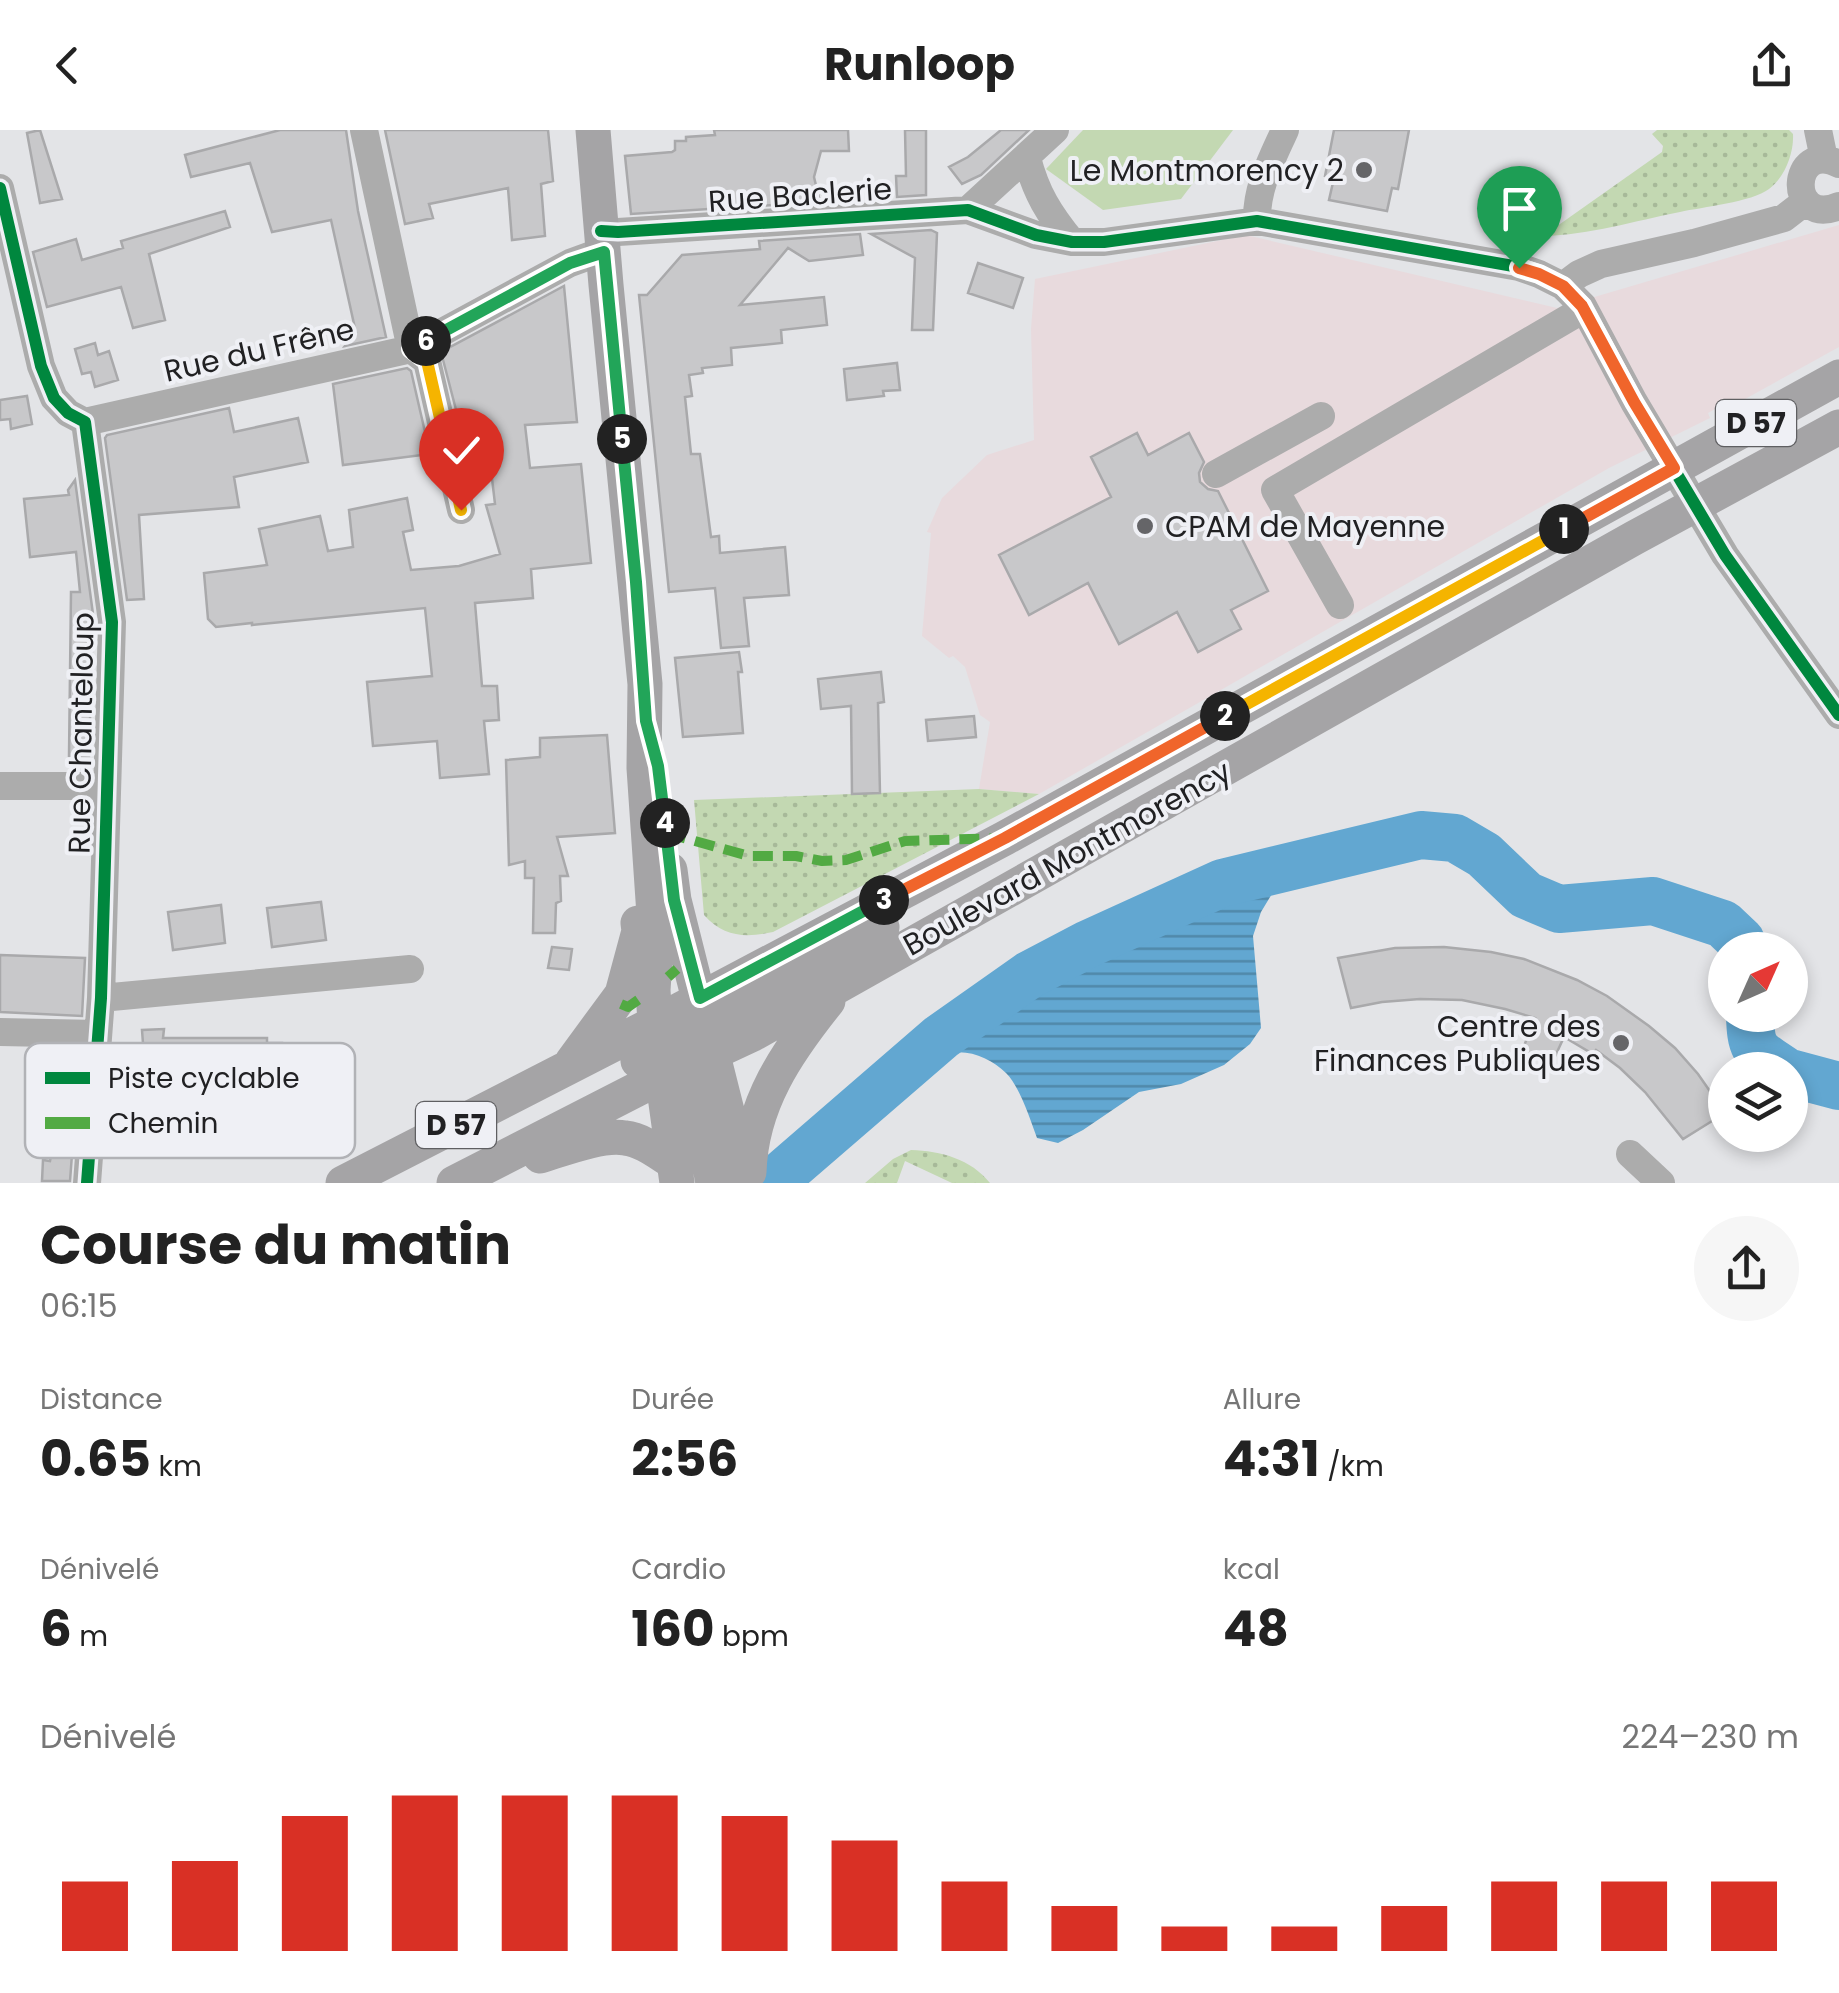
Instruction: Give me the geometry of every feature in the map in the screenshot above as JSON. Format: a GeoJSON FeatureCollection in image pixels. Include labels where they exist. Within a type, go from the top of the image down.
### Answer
{"type":"FeatureCollection","features":[{"type":"Feature","properties":{"kind":"main road"},"geometry":{"type":"LineString","coordinates":[[593,130],[646,721],[644,768],[656,944],[653,990],[730,1119],[736,1183]]}},
{"type":"Feature","properties":{"kind":"main road","name":"Boulevard Montmorency"},"geometry":{"type":"LineString","coordinates":[[682,1042],[904,890],[1839,377]]}},
{"type":"Feature","properties":{"kind":"main road","name":"Boulevard Montmorency"},"geometry":{"type":"LineString","coordinates":[[682,1042],[840,986],[1695,504],[1839,427]]}},
{"type":"Feature","properties":{"kind":"main road"},"geometry":{"type":"LineString","coordinates":[[646,721],[658,766],[674,900],[682,1042],[676,1173]]}},
{"type":"Feature","properties":{"kind":"main road"},"geometry":{"type":"LineString","coordinates":[[568,1067],[622,994],[639,931],[631,768],[646,721]]}},
{"type":"Feature","properties":{"kind":"main road"},"geometry":{"type":"LineString","coordinates":[[749,1183],[752,1136],[772,1080],[794,1043],[840,986]]}},
{"type":"Feature","properties":{"kind":"main road"},"geometry":{"type":"LineString","coordinates":[[461,1180],[610,1076],[682,1042]]}},
{"type":"Feature","properties":{"kind":"main road"},"geometry":{"type":"LineString","coordinates":[[682,1042],[713,1183]]}},
{"type":"Feature","properties":{"kind":"main road","name":"D 57"},"geometry":{"type":"LineString","coordinates":[[343,1183],[568,1067],[682,1042]]}},
{"type":"Feature","properties":{"kind":"main road"},"geometry":{"type":"LineString","coordinates":[[461,1180],[611,1138],[638,1142],[676,1173]]}},
{"type":"Feature","properties":{"kind":"street"},"geometry":{"type":"LineString","coordinates":[[364,130],[411,349],[427,361],[461,510]]}},
{"type":"Feature","properties":{"kind":"street"},"geometry":{"type":"LineString","coordinates":[[1001,222],[1025,199],[1030,171],[1055,130]]}},
{"type":"Feature","properties":{"kind":"street"},"geometry":{"type":"LineString","coordinates":[[1257,221],[1256,203],[1285,130]]}},
{"type":"Feature","properties":{"kind":"street"},"geometry":{"type":"LineString","coordinates":[[1818,130],[1831,162],[1809,165],[1802,174],[1800,187],[1812,206],[1822,210],[1839,206]]}},
{"type":"Feature","properties":{"kind":"street"},"geometry":{"type":"LineString","coordinates":[[968,210],[1030,171]]}},
{"type":"Feature","properties":{"kind":"street"},"geometry":{"type":"LineString","coordinates":[[1030,171],[1056,223],[1072,242]]}},
{"type":"Feature","properties":{"kind":"street"},"geometry":{"type":"LineString","coordinates":[[0,188],[41,366],[54,398],[68,413],[86,422]]}},
{"type":"Feature","properties":{"kind":"street"},"geometry":{"type":"LineString","coordinates":[[1806,201],[1784,218],[1601,264],[1563,286],[1584,309],[1725,555],[1839,715]]}},
{"type":"Feature","properties":{"kind":"street","name":"Rue Baclerie"},"geometry":{"type":"LineString","coordinates":[[602,241],[618,232],[968,210],[1036,235],[1072,242],[1104,242],[1257,221],[1519,268],[1563,286]]}},
{"type":"Feature","properties":{"kind":"street","name":"Rue du Frêne"},"geometry":{"type":"LineString","coordinates":[[86,422],[411,349],[570,263],[602,241]]}},
{"type":"Feature","properties":{"kind":"street"},"geometry":{"type":"LineString","coordinates":[[1340,605],[1275,490],[1584,309]]}},
{"type":"Feature","properties":{"kind":"street"},"geometry":{"type":"LineString","coordinates":[[1216,474],[1316,406],[1342,450]]}},
{"type":"Feature","properties":{"kind":"street","name":"Rue Chanteloup"},"geometry":{"type":"LineString","coordinates":[[86,422],[112,622],[102,998],[97,1043]]}},
{"type":"Feature","properties":{"kind":"street"},"geometry":{"type":"LineString","coordinates":[[0,786],[106,786]]}},
{"type":"Feature","properties":{"kind":"street"},"geometry":{"type":"LineString","coordinates":[[102,998],[410,969]]}},
{"type":"Feature","properties":{"kind":"street"},"geometry":{"type":"LineString","coordinates":[[0,1032],[98,1034]]}},
{"type":"Feature","properties":{"kind":"street"},"geometry":{"type":"LineString","coordinates":[[1630,1154],[1661,1183]]}},
{"type":"Feature","properties":{"kind":"street","name":"Rue Chanteloup"},"geometry":{"type":"LineString","coordinates":[[87,1183],[89,1158]]}},
{"type":"Feature","properties":{"kind":"shaded area"},"geometry":{"type":"Polygon","coordinates":[[[1839,225],[1839,347],[1727,409],[1724,404],[1708,413],[1710,418],[1609,468],[1039,794],[979,789],[990,722],[980,715],[965,667],[922,636],[931,533],[927,532],[942,498],[987,455],[1034,440],[1031,329],[1035,279],[1246,235],[1557,308],[1839,225]]]}},
{"type":"Feature","properties":{"kind":"green space"},"geometry":{"type":"Polygon","coordinates":[[[1083,130],[1233,130],[1181,199],[1103,210],[1046,169],[1083,130]]]}},
{"type":"Feature","properties":{"kind":"green space"},"geometry":{"type":"Polygon","coordinates":[[[1657,130],[1789,130],[1793,141],[1780,178],[1761,194],[1595,230],[1543,236],[1662,152],[1663,146],[1652,134],[1657,130]]]}},
{"type":"Feature","properties":{"kind":"green space"},"geometry":{"type":"Polygon","coordinates":[[[979,789],[1039,794],[773,932],[736,934],[719,928],[704,915],[694,800],[979,789]]]}},
{"type":"Feature","properties":{"kind":"green space"},"geometry":{"type":"Polygon","coordinates":[[[911,1150],[955,1158],[990,1183],[952,1183],[905,1161],[897,1183],[865,1183],[893,1159],[911,1150]]]}},
{"type":"Feature","properties":{"kind":"water"},"geometry":{"type":"Polygon","coordinates":[[[1276,887],[1253,936],[1261,1028],[1250,1044],[1224,1065],[1181,1084],[1139,1092],[1058,1143],[1037,1138],[1016,1086],[1000,1068],[971,1053],[947,1054],[1049,973],[1276,887]]]}},
{"type":"Feature","properties":{"kind":"building"},"geometry":{"type":"Polygon","coordinates":[[[40,130],[62,199],[40,203],[27,133],[40,130]]]}},
{"type":"Feature","properties":{"kind":"building"},"geometry":{"type":"Polygon","coordinates":[[[280,130],[346,130],[358,211],[386,337],[345,346],[356,333],[331,220],[272,232],[250,163],[191,177],[185,155],[280,130]]]}},
{"type":"Feature","properties":{"kind":"building"},"geometry":{"type":"Polygon","coordinates":[[[385,130],[548,130],[553,181],[541,184],[545,236],[512,240],[508,188],[429,204],[433,218],[405,224],[385,130]]]}},
{"type":"Feature","properties":{"kind":"building"},"geometry":{"type":"Polygon","coordinates":[[[714,130],[848,130],[849,151],[821,151],[814,177],[820,202],[631,214],[625,156],[672,152],[675,141],[715,135],[714,130]]]}},
{"type":"Feature","properties":{"kind":"building"},"geometry":{"type":"Polygon","coordinates":[[[905,130],[926,130],[926,195],[897,197],[896,176],[906,176],[905,130]]]}},
{"type":"Feature","properties":{"kind":"building"},"geometry":{"type":"Polygon","coordinates":[[[1001,130],[1029,130],[981,175],[962,184],[949,167],[1001,130]]]}},
{"type":"Feature","properties":{"kind":"building","name":"Le Montmorency 2"},"geometry":{"type":"Polygon","coordinates":[[[1334,130],[1409,130],[1398,189],[1392,188],[1387,211],[1329,200],[1334,178],[1325,176],[1334,130]]]}},
{"type":"Feature","properties":{"kind":"building"},"geometry":{"type":"Polygon","coordinates":[[[225,211],[230,227],[149,254],[165,320],[133,328],[121,287],[47,307],[33,252],[76,239],[82,260],[123,248],[121,241],[225,211]]]}},
{"type":"Feature","properties":{"kind":"building"},"geometry":{"type":"Polygon","coordinates":[[[931,230],[937,233],[933,330],[912,330],[915,258],[871,234],[931,230]]]}},
{"type":"Feature","properties":{"kind":"building"},"geometry":{"type":"Polygon","coordinates":[[[860,234],[863,255],[809,261],[788,248],[740,305],[824,297],[827,325],[781,330],[782,343],[731,348],[732,365],[702,368],[703,373],[689,375],[692,396],[685,397],[691,454],[700,454],[711,537],[719,536],[720,553],[785,547],[789,595],[744,598],[749,646],[721,648],[715,588],[669,592],[639,295],[647,295],[682,255],[760,249],[759,241],[860,234]]]}},
{"type":"Feature","properties":{"kind":"building"},"geometry":{"type":"Polygon","coordinates":[[[978,263],[1023,278],[1013,308],[968,293],[978,263]]]}},
{"type":"Feature","properties":{"kind":"building"},"geometry":{"type":"Polygon","coordinates":[[[564,286],[577,422],[525,425],[530,468],[581,464],[591,563],[531,569],[533,598],[475,603],[482,686],[497,686],[499,720],[484,721],[489,774],[440,778],[437,741],[373,746],[367,682],[432,676],[425,608],[216,627],[208,619],[204,573],[267,565],[259,529],[320,516],[328,551],[353,547],[349,510],[407,498],[413,530],[403,532],[411,570],[459,566],[500,554],[486,505],[495,504],[486,427],[461,429],[441,352],[564,286]]]}},
{"type":"Feature","properties":{"kind":"building"},"geometry":{"type":"Polygon","coordinates":[[[95,343],[98,355],[109,351],[118,380],[95,387],[91,372],[82,374],[75,349],[95,343]]]}},
{"type":"Feature","properties":{"kind":"building"},"geometry":{"type":"Polygon","coordinates":[[[897,363],[900,390],[847,400],[844,369],[897,363]]]}},
{"type":"Feature","properties":{"kind":"building"},"geometry":{"type":"Polygon","coordinates":[[[407,368],[411,371],[430,454],[343,465],[333,384],[407,368]]]}},
{"type":"Feature","properties":{"kind":"building"},"geometry":{"type":"Polygon","coordinates":[[[27,396],[32,424],[11,429],[10,419],[0,420],[0,400],[27,396]]]}},
{"type":"Feature","properties":{"kind":"building"},"geometry":{"type":"Polygon","coordinates":[[[229,408],[234,432],[298,418],[308,462],[234,477],[239,507],[139,515],[144,599],[127,600],[105,438],[229,408]]]}},
{"type":"Feature","properties":{"kind":"building","name":"CPAM de Mayenne"},"geometry":{"type":"Polygon","coordinates":[[[1137,433],[1148,455],[1189,433],[1204,462],[1200,482],[1218,491],[1268,591],[1231,610],[1241,629],[1198,652],[1177,612],[1119,644],[1088,583],[1029,615],[999,555],[1111,497],[1091,457],[1137,433]]]}},
{"type":"Feature","properties":{"kind":"building"},"geometry":{"type":"Polygon","coordinates":[[[75,480],[93,614],[89,756],[69,756],[71,592],[80,592],[76,552],[30,557],[24,499],[69,495],[75,480]]]}},
{"type":"Feature","properties":{"kind":"building"},"geometry":{"type":"Polygon","coordinates":[[[739,652],[743,733],[683,737],[675,658],[739,652]]]}},
{"type":"Feature","properties":{"kind":"building"},"geometry":{"type":"Polygon","coordinates":[[[881,672],[884,702],[878,703],[880,793],[852,794],[851,706],[821,709],[818,679],[881,672]]]}},
{"type":"Feature","properties":{"kind":"building"},"geometry":{"type":"Polygon","coordinates":[[[974,716],[976,737],[928,741],[926,720],[974,716]]]}},
{"type":"Feature","properties":{"kind":"building"},"geometry":{"type":"Polygon","coordinates":[[[607,735],[615,833],[557,837],[568,876],[560,876],[561,901],[556,903],[555,933],[533,933],[534,878],[525,878],[525,861],[509,865],[506,760],[540,757],[540,738],[607,735]]]}},
{"type":"Feature","properties":{"kind":"building"},"geometry":{"type":"Polygon","coordinates":[[[321,902],[326,940],[272,947],[267,908],[321,902]]]}},
{"type":"Feature","properties":{"kind":"building"},"geometry":{"type":"Polygon","coordinates":[[[221,905],[225,943],[173,950],[168,912],[221,905]]]}},
{"type":"Feature","properties":{"kind":"building"},"geometry":{"type":"Polygon","coordinates":[[[552,947],[572,949],[569,970],[548,968],[552,947]]]}},
{"type":"Feature","properties":{"kind":"building","name":"Centre des Finances Publiques"},"geometry":{"type":"Polygon","coordinates":[[[1444,947],[1524,959],[1607,996],[1675,1048],[1698,1074],[1708,1088],[1708,1124],[1683,1139],[1620,1068],[1596,1050],[1593,1054],[1564,1037],[1552,1063],[1522,1051],[1535,1018],[1462,1000],[1420,999],[1351,1008],[1338,958],[1395,948],[1444,947]]]}},
{"type":"Feature","properties":{"kind":"building"},"geometry":{"type":"Polygon","coordinates":[[[0,955],[85,958],[82,1016],[0,1012],[0,955]]]}},
{"type":"Feature","properties":{"kind":"building"},"geometry":{"type":"Polygon","coordinates":[[[164,1029],[163,1038],[267,1038],[267,1043],[143,1043],[142,1030],[164,1029]]]}},
{"type":"Feature","properties":{"kind":"building"},"geometry":{"type":"Polygon","coordinates":[[[72,1158],[70,1181],[42,1181],[43,1160],[72,1158]]]}},
{"type":"Feature","properties":{"kind":"waterway"},"geometry":{"type":"LineString","coordinates":[[772,1183],[941,1037],[1029,975],[1222,883],[1421,835],[1455,838],[1484,855],[1526,895],[1559,909],[1653,901],[1723,924],[1731,932]]}},
{"type":"Feature","properties":{"kind":"waterway"},"geometry":{"type":"LineString","coordinates":[[1752,1032],[1760,1052]]}},
{"type":"Feature","properties":{"kind":"waterway"},"geometry":{"type":"LineString","coordinates":[[1808,1078],[1839,1086]]}},
{"type":"Feature","properties":{"kind":"marked path"},"geometry":{"type":"LineString","coordinates":[[666,833],[749,856],[796,856],[822,861],[846,860],[905,841],[1005,838]]}},
{"type":"Feature","properties":{"kind":"marked path"},"geometry":{"type":"LineString","coordinates":[[668,977],[677,969]]}},
{"type":"Feature","properties":{"kind":"marked path"},"geometry":{"type":"LineString","coordinates":[[621,1004],[628,1007],[641,998]]}},
{"type":"Feature","properties":{"kind":"cycle path"},"geometry":{"type":"LineString","coordinates":[[0,188],[41,366],[54,398],[68,413],[85,422],[112,622],[98,1043]]}},
{"type":"Feature","properties":{"kind":"cycle path"},"geometry":{"type":"LineString","coordinates":[[601,231],[968,210],[1036,235],[1072,242],[1104,242],[1257,221],[1519,267],[1539,274],[1563,286],[1583,306],[1634,402],[1725,555],[1839,715]]}},
{"type":"Feature","properties":{"kind":"cycle path"},"geometry":{"type":"LineString","coordinates":[[87,1183],[89,1158]]}},
{"type":"Feature","properties":{"kind":"place","name":"Le Montmorency 2"},"geometry":{"type":"Point","coordinates":[1364,170]}},
{"type":"Feature","properties":{"kind":"place","name":"CPAM de Mayenne"},"geometry":{"type":"Point","coordinates":[1145,526]}},
{"type":"Feature","properties":{"kind":"place","name":"Centre des Finances Publiques"},"geometry":{"type":"Point","coordinates":[1621,1043]}},
{"type":"Feature","properties":{"kind":"route"},"geometry":{"type":"LineString","coordinates":[[461,510],[427,361],[411,349],[570,263],[604,252],[646,721],[658,766],[674,900],[700,998],[1005,838],[1674,468],[1582,306],[1563,286],[1519,268]]}}]}
